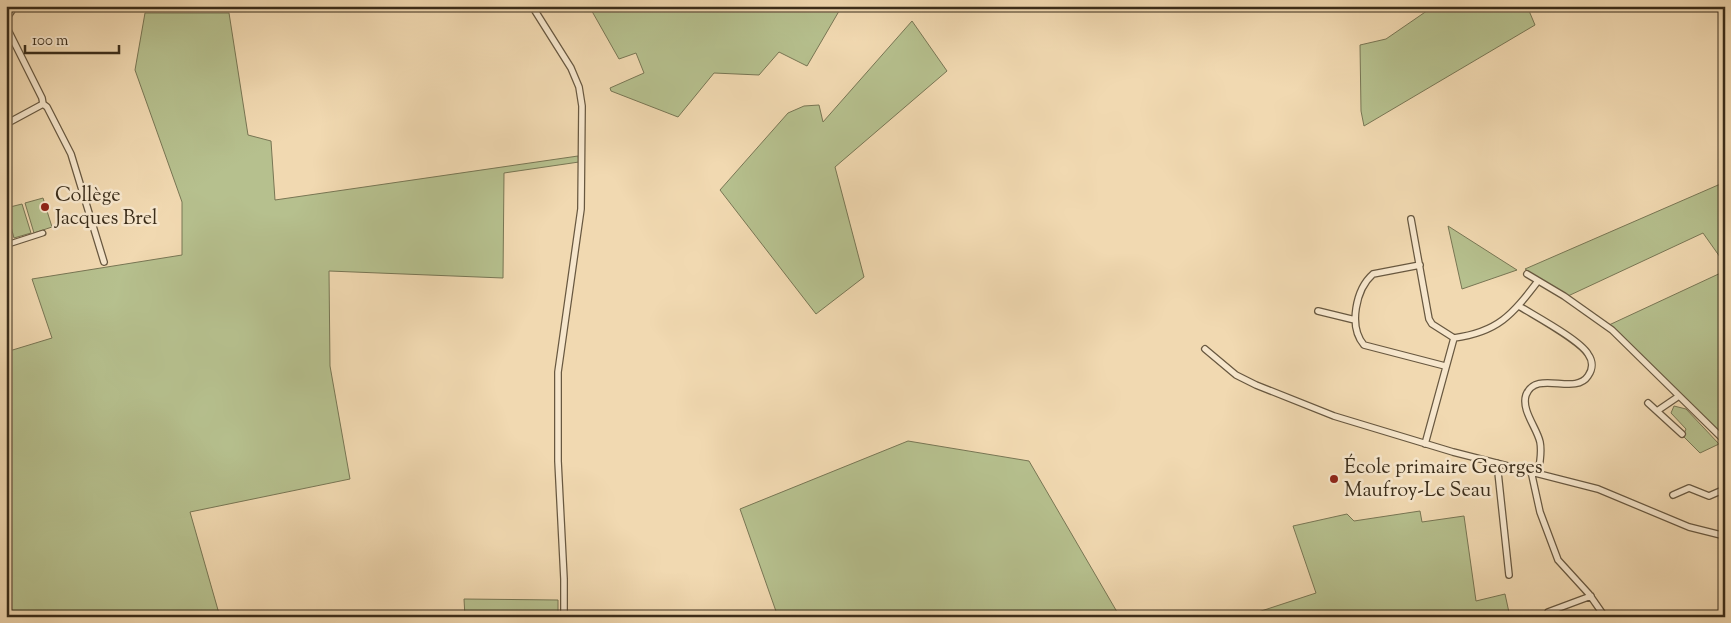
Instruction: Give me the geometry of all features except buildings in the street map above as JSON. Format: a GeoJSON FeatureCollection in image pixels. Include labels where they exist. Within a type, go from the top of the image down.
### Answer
{"type":"FeatureCollection","features":[{"type":"Feature","properties":{"kind":"street"},"geometry":{"type":"LineString","coordinates":[[6,19],[15,6]]}},
{"type":"Feature","properties":{"kind":"street"},"geometry":{"type":"LineString","coordinates":[[532,6],[572,68],[579,87],[582,106],[580,209],[558,372],[558,453],[564,617]]}},
{"type":"Feature","properties":{"kind":"street"},"geometry":{"type":"LineString","coordinates":[[6,26],[42,98],[43,104],[47,107],[71,154],[104,262]]}},
{"type":"Feature","properties":{"kind":"street"},"geometry":{"type":"LineString","coordinates":[[6,124],[43,104]]}},
{"type":"Feature","properties":{"kind":"street"},"geometry":{"type":"LineString","coordinates":[[1411,219],[1430,319],[1432,324],[1454,338],[1488,330],[1504,320],[1519,306],[1538,280]]}},
{"type":"Feature","properties":{"kind":"street"},"geometry":{"type":"LineString","coordinates":[[6,245],[43,233]]}},
{"type":"Feature","properties":{"kind":"street"},"geometry":{"type":"LineString","coordinates":[[1420,265],[1373,274],[1367,279],[1358,302],[1356,320],[1360,341],[1364,345],[1445,366]]}},
{"type":"Feature","properties":{"kind":"street"},"geometry":{"type":"LineString","coordinates":[[1527,274],[1548,286],[1612,330],[1725,441]]}},
{"type":"Feature","properties":{"kind":"street"},"geometry":{"type":"LineString","coordinates":[[1519,306],[1588,352],[1592,368],[1583,381],[1576,384],[1540,384],[1533,386],[1526,396],[1526,407],[1540,440],[1538,473]]}},
{"type":"Feature","properties":{"kind":"street"},"geometry":{"type":"LineString","coordinates":[[1318,311],[1356,320]]}},
{"type":"Feature","properties":{"kind":"street"},"geometry":{"type":"LineString","coordinates":[[1425,444],[1454,338]]}},
{"type":"Feature","properties":{"kind":"street"},"geometry":{"type":"LineString","coordinates":[[1205,349],[1236,375],[1256,385],[1334,416],[1425,444],[1598,489],[1689,527],[1725,536]]}},
{"type":"Feature","properties":{"kind":"street"},"geometry":{"type":"LineString","coordinates":[[1657,411],[1679,396]]}},
{"type":"Feature","properties":{"kind":"street"},"geometry":{"type":"LineString","coordinates":[[1648,404],[1682,434]]}},
{"type":"Feature","properties":{"kind":"street"},"geometry":{"type":"LineString","coordinates":[[1497,463],[1509,575]]}},
{"type":"Feature","properties":{"kind":"street"},"geometry":{"type":"LineString","coordinates":[[1531,471],[1540,512],[1558,560],[1591,596],[1605,617]]}},
{"type":"Feature","properties":{"kind":"street"},"geometry":{"type":"LineString","coordinates":[[1673,495],[1689,488],[1709,496],[1725,488]]}},
{"type":"Feature","properties":{"kind":"street"},"geometry":{"type":"LineString","coordinates":[[1546,617],[1548,612],[1591,596]]}},
{"type":"Feature","properties":{"kind":"green space"},"geometry":{"type":"Polygon","coordinates":[[[589,6],[842,6],[807,66],[779,52],[759,75],[714,73],[678,117],[611,91],[610,88],[644,73],[636,53],[619,59],[589,6]]]}},
{"type":"Feature","properties":{"kind":"green space"},"geometry":{"type":"Polygon","coordinates":[[[1434,6],[1527,6],[1535,25],[1364,126],[1361,111],[1360,45],[1386,39],[1434,6]]]}},
{"type":"Feature","properties":{"kind":"green space"},"geometry":{"type":"Polygon","coordinates":[[[145,13],[229,13],[248,135],[271,141],[275,200],[578,156],[579,162],[504,173],[503,278],[329,271],[330,366],[350,479],[190,512],[220,617],[6,617],[6,352],[52,338],[32,279],[182,255],[182,202],[135,70],[145,13]]]}},
{"type":"Feature","properties":{"kind":"green space"},"geometry":{"type":"Polygon","coordinates":[[[912,21],[947,71],[835,167],[864,277],[816,314],[720,190],[788,113],[804,106],[819,105],[823,122],[912,21]]]}},
{"type":"Feature","properties":{"kind":"green space"},"geometry":{"type":"Polygon","coordinates":[[[1725,182],[1725,255],[1720,257],[1703,233],[1568,296],[1525,269],[1725,182]]]}},
{"type":"Feature","properties":{"kind":"green space"},"geometry":{"type":"Polygon","coordinates":[[[43,198],[52,227],[34,233],[25,203],[43,198]]]}},
{"type":"Feature","properties":{"kind":"green space"},"geometry":{"type":"Polygon","coordinates":[[[22,204],[31,233],[14,238],[6,208],[22,204]]]}},
{"type":"Feature","properties":{"kind":"green space"},"geometry":{"type":"Polygon","coordinates":[[[1448,226],[1517,270],[1462,289],[1448,226]]]}},
{"type":"Feature","properties":{"kind":"green space"},"geometry":{"type":"Polygon","coordinates":[[[1725,271],[1725,440],[1609,325],[1725,271]]]}},
{"type":"Feature","properties":{"kind":"green space"},"geometry":{"type":"Polygon","coordinates":[[[1674,406],[1686,409],[1719,444],[1700,453],[1683,436],[1686,429],[1671,413],[1674,406]]]}},
{"type":"Feature","properties":{"kind":"green space"},"geometry":{"type":"Polygon","coordinates":[[[908,441],[1029,461],[1120,617],[778,617],[740,509],[908,441]]]}},
{"type":"Feature","properties":{"kind":"green space"},"geometry":{"type":"Polygon","coordinates":[[[1420,511],[1422,522],[1464,516],[1476,601],[1505,594],[1510,617],[1243,617],[1316,593],[1293,526],[1347,514],[1354,521],[1420,511]]]}},
{"type":"Feature","properties":{"kind":"green space"},"geometry":{"type":"Polygon","coordinates":[[[464,599],[558,600],[558,617],[465,617],[464,599]]]}},
{"type":"Feature","properties":{"kind":"place","name":"Collège Jacques Brel"},"geometry":{"type":"Point","coordinates":[45,207]}},
{"type":"Feature","properties":{"kind":"place","name":"École primaire Georges Maufroy-Le Seau"},"geometry":{"type":"Point","coordinates":[1334,479]}}]}
